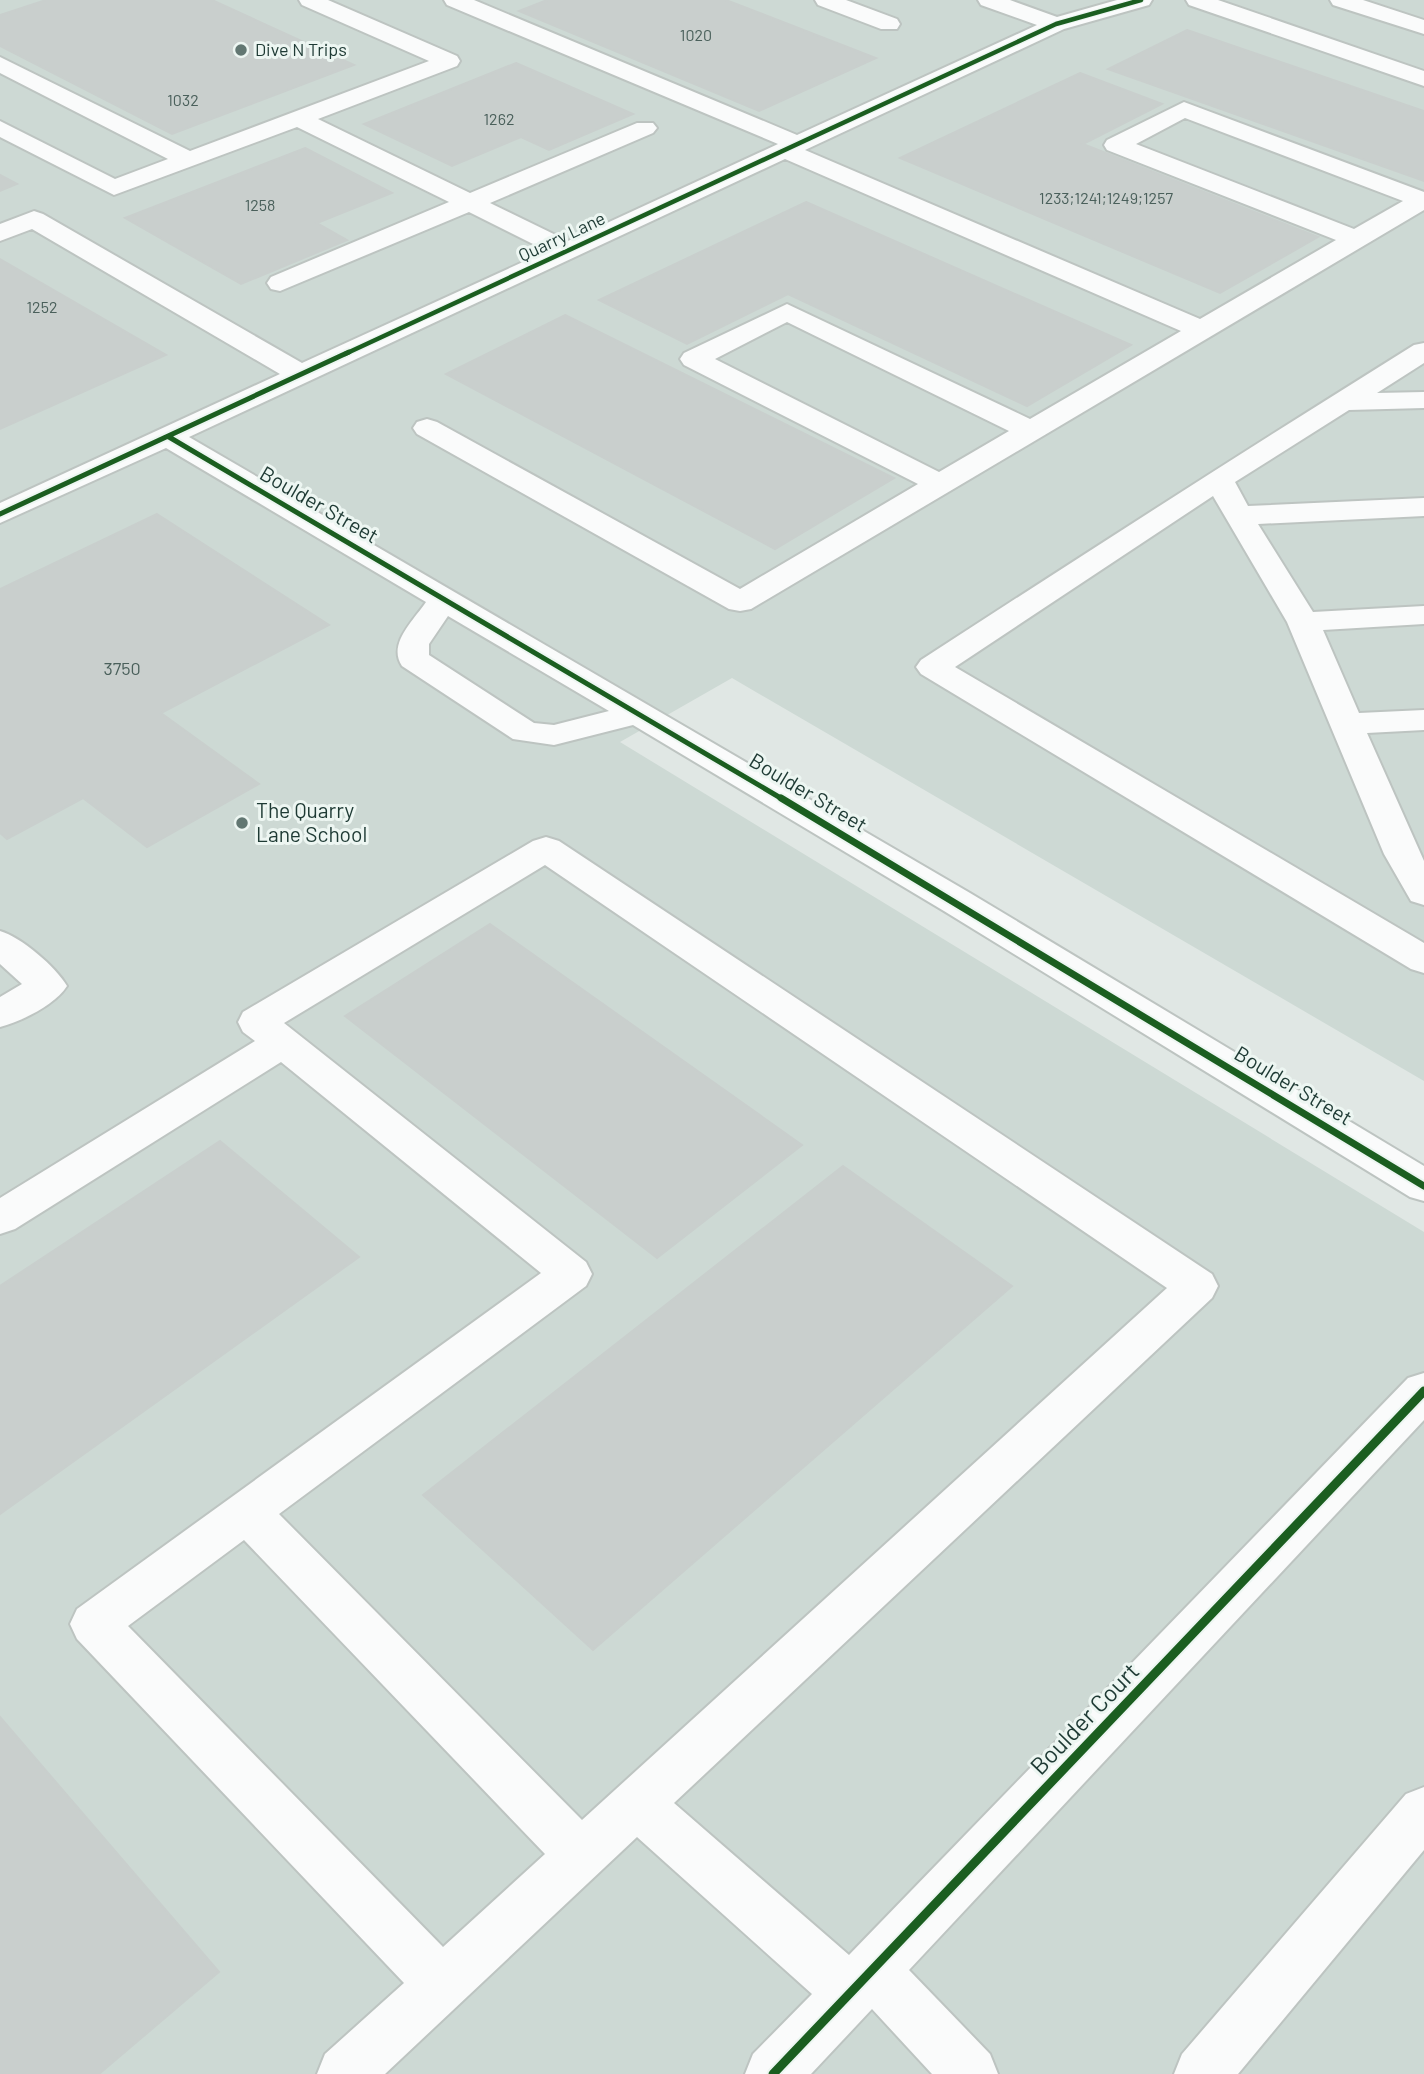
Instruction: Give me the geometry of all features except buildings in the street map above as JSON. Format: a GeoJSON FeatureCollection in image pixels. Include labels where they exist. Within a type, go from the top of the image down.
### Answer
{"type":"FeatureCollection","features":[{"type":"Feature","properties":{"kind":"street"},"geometry":{"type":"LineString","coordinates":[[0,128],[114,188],[449,61],[310,0]]}},
{"type":"Feature","properties":{"kind":"street"},"geometry":{"type":"LineString","coordinates":[[455,0],[1202,330]]}},
{"type":"Feature","properties":{"kind":"street"},"geometry":{"type":"LineString","coordinates":[[989,0],[1056,24]]}},
{"type":"Feature","properties":{"kind":"street","name":"Quarry Lane"},"geometry":{"type":"LineString","coordinates":[[1056,24],[1078,0]]}},
{"type":"Feature","properties":{"kind":"street","name":"Quarry Lane"},"geometry":{"type":"LineString","coordinates":[[0,514],[1056,24],[1141,0]]}},
{"type":"Feature","properties":{"kind":"street"},"geometry":{"type":"LineString","coordinates":[[1197,0],[1424,79]]}},
{"type":"Feature","properties":{"kind":"street"},"geometry":{"type":"LineString","coordinates":[[1341,0],[1424,27]]}},
{"type":"Feature","properties":{"kind":"street"},"geometry":{"type":"LineString","coordinates":[[834,1],[889,24]]}},
{"type":"Feature","properties":{"kind":"street"},"geometry":{"type":"LineString","coordinates":[[0,64],[187,159]]}},
{"type":"Feature","properties":{"kind":"street"},"geometry":{"type":"LineString","coordinates":[[1356,239],[1116,145],[1184,109],[1423,199]]}},
{"type":"Feature","properties":{"kind":"street"},"geometry":{"type":"LineString","coordinates":[[297,118],[568,251]]}},
{"type":"Feature","properties":{"kind":"street"},"geometry":{"type":"LineString","coordinates":[[92,132],[117,123]]}},
{"type":"Feature","properties":{"kind":"street"},"geometry":{"type":"LineString","coordinates":[[280,283],[645,128]]}},
{"type":"Feature","properties":{"kind":"street"},"geometry":{"type":"LineString","coordinates":[[43,151],[68,141]]}},
{"type":"Feature","properties":{"kind":"street"},"geometry":{"type":"LineString","coordinates":[[427,428],[740,602],[1423,199]]}},
{"type":"Feature","properties":{"kind":"street"},"geometry":{"type":"LineString","coordinates":[[0,233],[34,219],[302,375]]}},
{"type":"Feature","properties":{"kind":"street"},"geometry":{"type":"LineString","coordinates":[[940,484],[694,359],[787,312],[1031,431]]}},
{"type":"Feature","properties":{"kind":"street"},"geometry":{"type":"LineString","coordinates":[[1424,351],[1219,478],[932,667],[1424,960]]}},
{"type":"Feature","properties":{"kind":"street"},"geometry":{"type":"LineString","coordinates":[[1338,402],[1424,400]]}},
{"type":"Feature","properties":{"kind":"street","name":"Boulder Street"},"geometry":{"type":"LineString","coordinates":[[169,437],[969,909],[1424,1185]]}},
{"type":"Feature","properties":{"kind":"street"},"geometry":{"type":"LineString","coordinates":[[1219,478],[1238,516],[1303,622],[1347,724],[1413,853],[1424,893]]}},
{"type":"Feature","properties":{"kind":"street"},"geometry":{"type":"LineString","coordinates":[[1238,516],[1424,508]]}},
{"type":"Feature","properties":{"kind":"street"},"geometry":{"type":"LineString","coordinates":[[444,598],[413,644],[413,659],[526,732],[554,735],[638,714]]}},
{"type":"Feature","properties":{"kind":"street"},"geometry":{"type":"LineString","coordinates":[[1303,622],[1424,615]]}},
{"type":"Feature","properties":{"kind":"street"},"geometry":{"type":"LineString","coordinates":[[1347,724],[1424,720]]}},
{"type":"Feature","properties":{"kind":"street"},"geometry":{"type":"LineString","coordinates":[[345,2074],[1197,1286],[546,849],[257,1022],[571,1274],[94,1623],[442,1984]]}},
{"type":"Feature","properties":{"kind":"street"},"geometry":{"type":"LineString","coordinates":[[0,944],[48,986],[0,1014]]}},
{"type":"Feature","properties":{"kind":"street"},"geometry":{"type":"LineString","coordinates":[[0,1218],[282,1043]]}},
{"type":"Feature","properties":{"kind":"street","name":"Boulder Court"},"geometry":{"type":"LineString","coordinates":[[773,2074],[1424,1391]]}},
{"type":"Feature","properties":{"kind":"street"},"geometry":{"type":"LineString","coordinates":[[246,1511],[581,1855]]}},
{"type":"Feature","properties":{"kind":"street"},"geometry":{"type":"LineString","coordinates":[[637,1804],[862,1981],[970,2074]]}},
{"type":"Feature","properties":{"kind":"street"},"geometry":{"type":"LineString","coordinates":[[1202,2074],[1424,1811]]}},
{"type":"Feature","properties":{"kind":"shaded area"},"geometry":{"type":"Polygon","coordinates":[[[0,0],[1424,0],[1424,1081],[732,678],[620,742],[1424,1232],[1424,2074],[0,2074],[0,0]]]}},
{"type":"Feature","properties":{"kind":"cycle path"},"geometry":{"type":"LineString","coordinates":[[0,514],[1056,24],[1141,0]]}},
{"type":"Feature","properties":{"kind":"cycle path"},"geometry":{"type":"LineString","coordinates":[[169,437],[957,902],[1424,1186]]}},
{"type":"Feature","properties":{"kind":"cycle path"},"geometry":{"type":"LineString","coordinates":[[773,2074],[1424,1391]]}},
{"type":"Feature","properties":{"kind":"place","name":"Dive N Trips"},"geometry":{"type":"Point","coordinates":[241,50]}},
{"type":"Feature","properties":{"kind":"place","name":"The Quarry Lane School"},"geometry":{"type":"Point","coordinates":[242,823]}}]}
